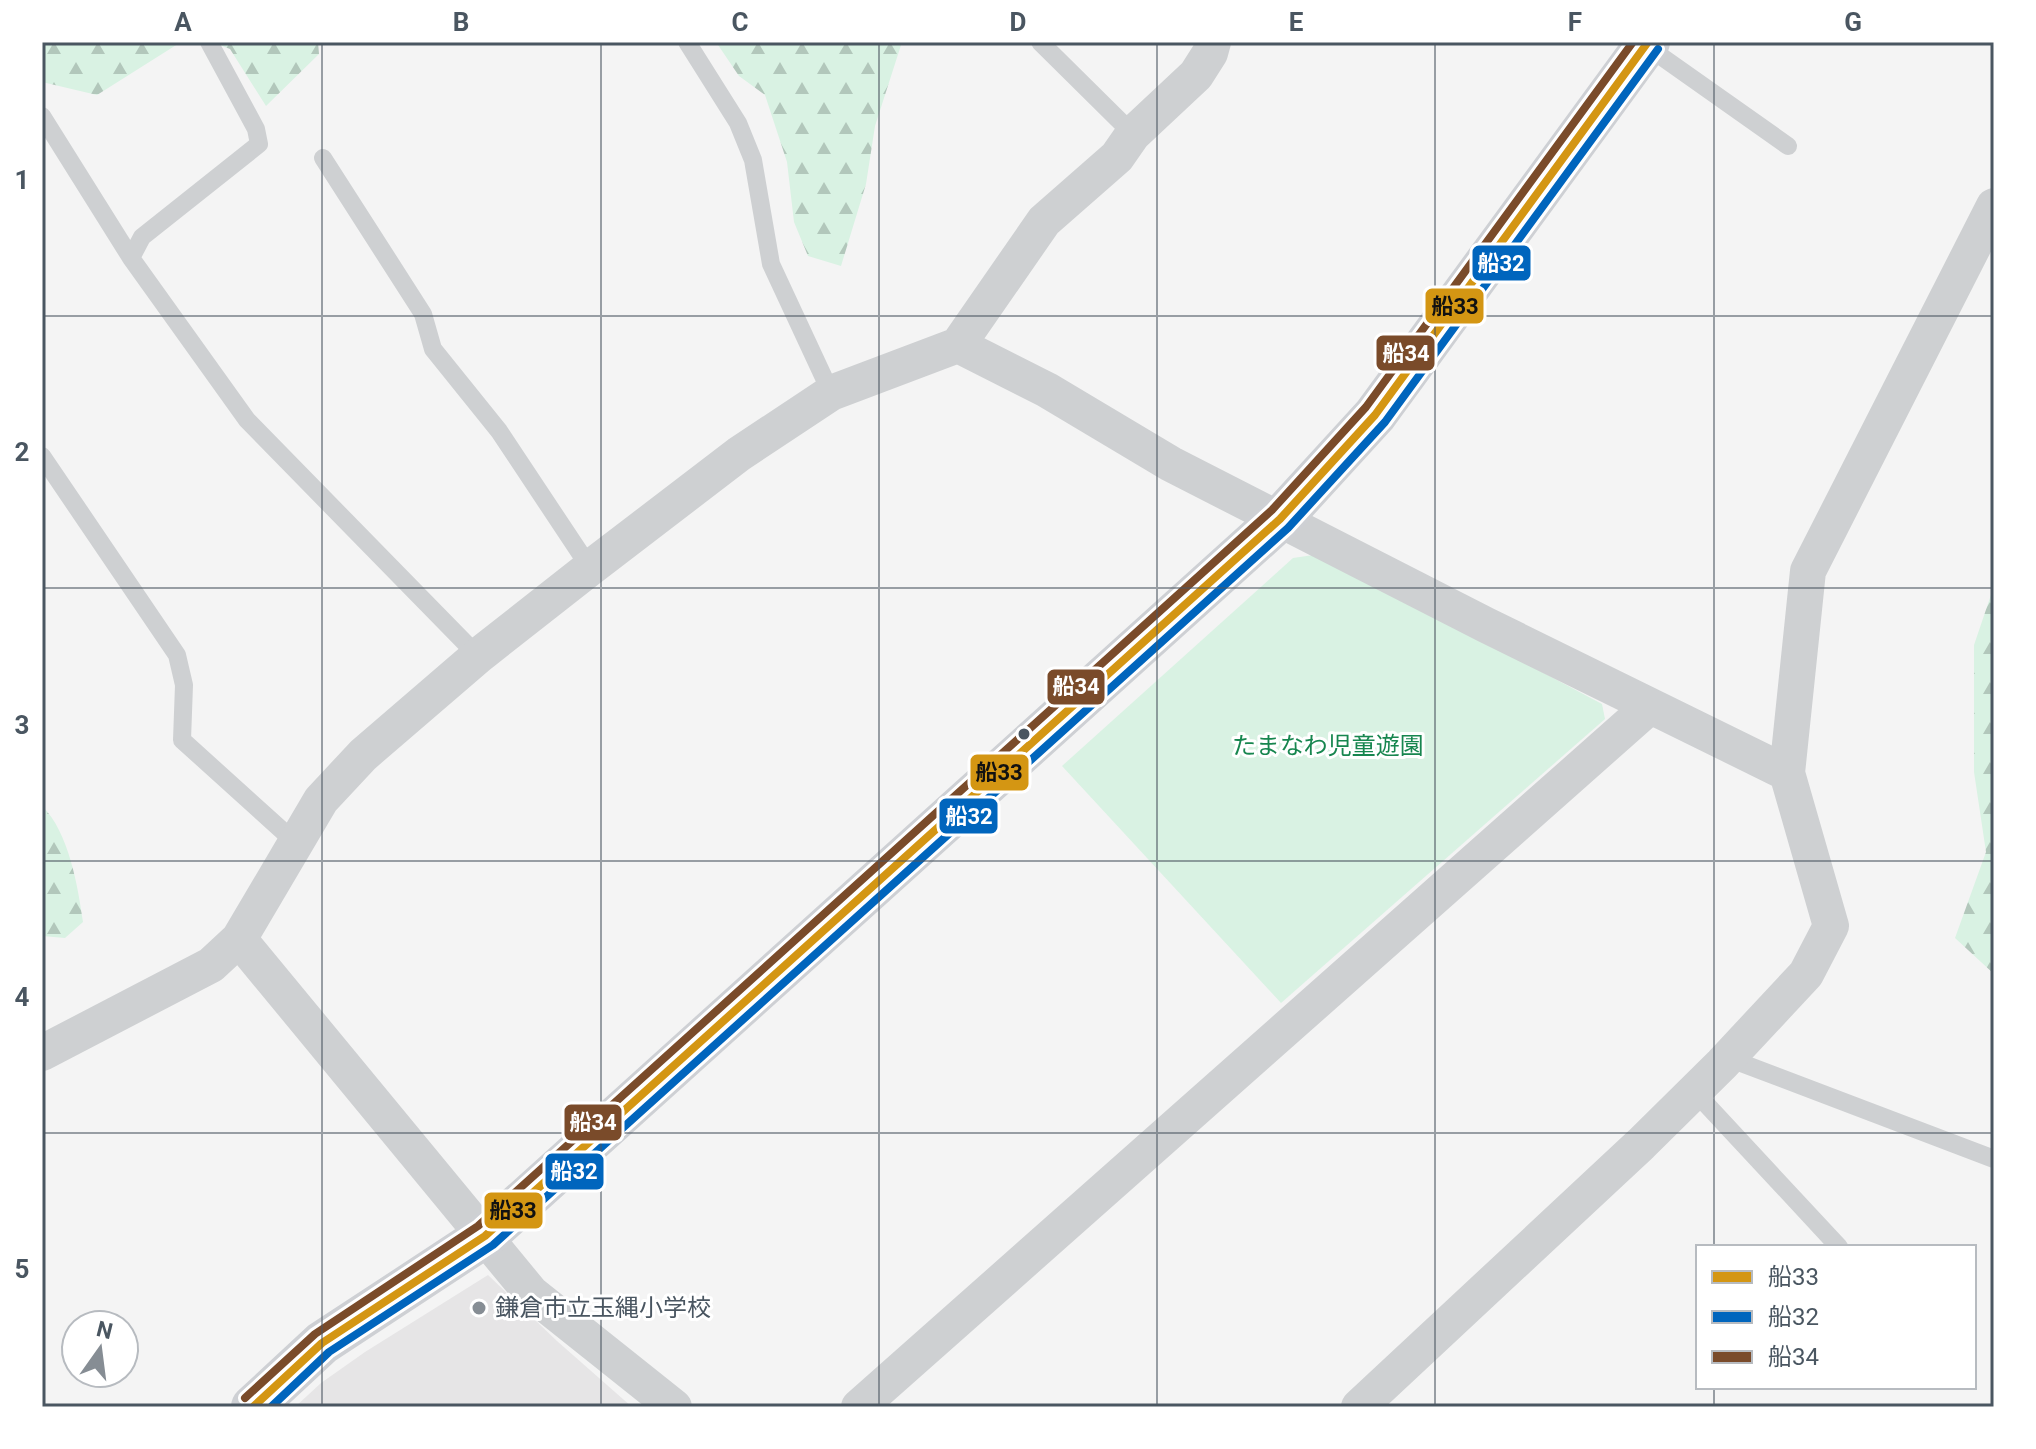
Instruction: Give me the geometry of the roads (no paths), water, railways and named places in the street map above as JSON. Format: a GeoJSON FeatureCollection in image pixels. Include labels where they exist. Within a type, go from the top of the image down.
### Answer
{"type":"FeatureCollection","features":[{"type":"Feature","properties":{"kind":"street"},"geometry":{"type":"LineString","coordinates":[[42,1053],[211,965],[239,939],[321,800],[363,755],[478,656],[590,568],[739,454],[831,393],[958,345],[1044,221],[1117,157],[1133,134],[1196,75],[1213,42]]}},
{"type":"Feature","properties":{"kind":"street"},"geometry":{"type":"LineString","coordinates":[[253,1407],[322,1343],[485,1236],[1280,519],[1375,415],[1646,44]]}},
{"type":"Feature","properties":{"kind":"street"},"geometry":{"type":"LineString","coordinates":[[1359,1407],[1398,1393],[1728,1058],[1806,974],[1831,926],[1787,773],[1808,571],[1994,206]]}},
{"type":"Feature","properties":{"kind":"street"},"geometry":{"type":"LineString","coordinates":[[958,345],[1047,390],[1171,464],[1787,773]]}},
{"type":"Feature","properties":{"kind":"street"},"geometry":{"type":"LineString","coordinates":[[859,1407],[1650,706]]}},
{"type":"Feature","properties":{"kind":"street"},"geometry":{"type":"LineString","coordinates":[[239,939],[531,1293],[674,1407]]}},
{"type":"Feature","properties":{"kind":"lane"},"geometry":{"type":"LineString","coordinates":[[131,258],[142,237],[259,144],[256,129],[209,42]]}},
{"type":"Feature","properties":{"kind":"lane"},"geometry":{"type":"LineString","coordinates":[[687,42],[738,123],[753,160],[771,264],[831,393]]}},
{"type":"Feature","properties":{"kind":"lane"},"geometry":{"type":"LineString","coordinates":[[1040,42],[1133,134]]}},
{"type":"Feature","properties":{"kind":"lane"},"geometry":{"type":"LineString","coordinates":[[1646,44],[1788,146]]}},
{"type":"Feature","properties":{"kind":"lane"},"geometry":{"type":"LineString","coordinates":[[42,116],[131,258],[247,420],[478,656]]}},
{"type":"Feature","properties":{"kind":"lane"},"geometry":{"type":"LineString","coordinates":[[323,158],[423,314],[433,349],[499,431],[590,568]]}},
{"type":"Feature","properties":{"kind":"lane"},"geometry":{"type":"LineString","coordinates":[[42,456],[177,655],[184,685],[182,740],[296,843]]}},
{"type":"Feature","properties":{"kind":"lane"},"geometry":{"type":"LineString","coordinates":[[1728,1058],[1994,1159]]}},
{"type":"Feature","properties":{"kind":"lane"},"geometry":{"type":"LineString","coordinates":[[1694,1091],[1837,1245]]}},
{"type":"Feature","properties":{"kind":"place","name":"鎌倉市立玉縄小学校"},"geometry":{"type":"Point","coordinates":[479,1308]}},
{"type":"Feature","properties":{"kind":"park label","name":"たまなわ児童遊園"},"geometry":{"type":"Point","coordinates":[1328,746]}}]}
